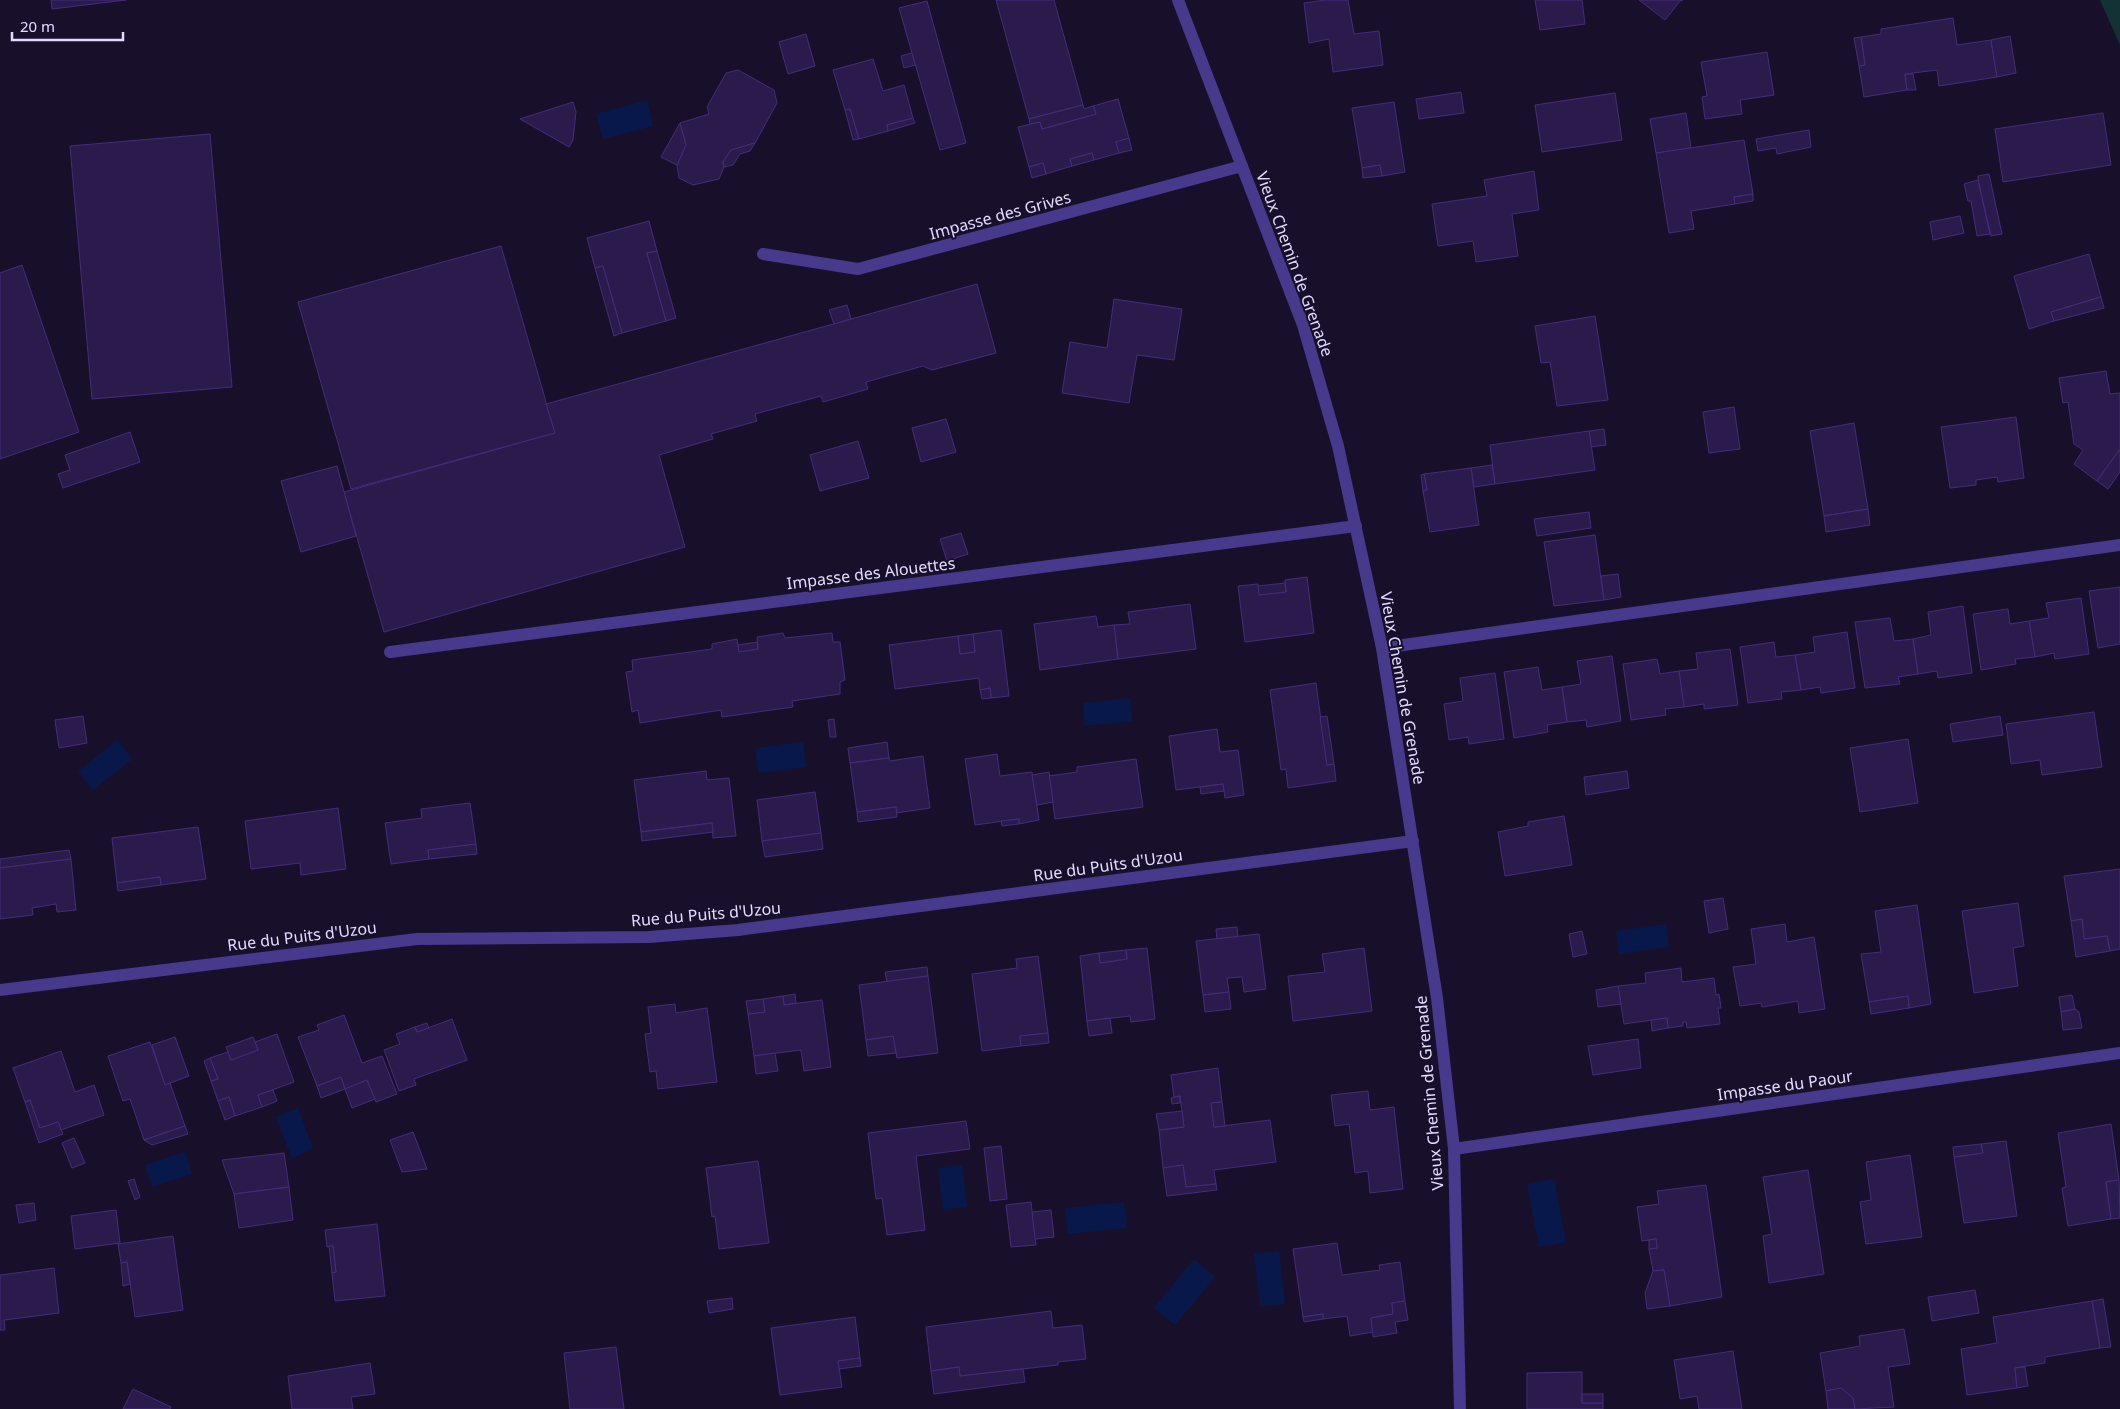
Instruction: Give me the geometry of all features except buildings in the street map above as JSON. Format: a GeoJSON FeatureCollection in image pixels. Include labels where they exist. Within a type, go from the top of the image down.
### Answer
{"type":"FeatureCollection","features":[{"type":"Feature","properties":{"kind":"street","name":"Vieux Chemin de Grenade"},"geometry":{"type":"LineString","coordinates":[[1178,0],[1303,325],[1338,446],[1382,648],[1414,841],[1437,998],[1454,1149],[1460,1409]]}},
{"type":"Feature","properties":{"kind":"street","name":"Impasse des Grives"},"geometry":{"type":"LineString","coordinates":[[763,254],[858,269],[1242,166]]}},
{"type":"Feature","properties":{"kind":"street","name":"Impasse des Alouettes"},"geometry":{"type":"LineString","coordinates":[[390,652],[1356,526]]}},
{"type":"Feature","properties":{"kind":"street"},"geometry":{"type":"LineString","coordinates":[[1382,648],[2120,545]]}},
{"type":"Feature","properties":{"kind":"street","name":"Rue du Puits d'Uzou"},"geometry":{"type":"LineString","coordinates":[[0,990],[417,939],[649,937],[738,930],[1414,841]]}},
{"type":"Feature","properties":{"kind":"street","name":"Impasse du Paour"},"geometry":{"type":"LineString","coordinates":[[1454,1149],[2120,1052]]}},
{"type":"Feature","properties":{"kind":"green space"},"geometry":{"type":"Polygon","coordinates":[[[2100,0],[2120,0],[2120,45],[2100,0]]]}},
{"type":"Feature","properties":{"kind":"shaded area"},"geometry":{"type":"Polygon","coordinates":[[[647,100],[653,126],[603,139],[596,114],[647,100]]]}},
{"type":"Feature","properties":{"kind":"shaded area"},"geometry":{"type":"Polygon","coordinates":[[[1130,698],[1132,721],[1085,726],[1083,703],[1130,698]]]}},
{"type":"Feature","properties":{"kind":"shaded area"},"geometry":{"type":"Polygon","coordinates":[[[117,740],[132,759],[93,790],[78,772],[117,740]]]}},
{"type":"Feature","properties":{"kind":"shaded area"},"geometry":{"type":"Polygon","coordinates":[[[803,742],[806,767],[759,773],[755,748],[803,742]]]}},
{"type":"Feature","properties":{"kind":"shaded area"},"geometry":{"type":"Polygon","coordinates":[[[1666,924],[1669,947],[1619,954],[1616,931],[1666,924]]]}},
{"type":"Feature","properties":{"kind":"shaded area"},"geometry":{"type":"Polygon","coordinates":[[[298,1108],[313,1149],[292,1158],[276,1117],[298,1108]]]}},
{"type":"Feature","properties":{"kind":"shaded area"},"geometry":{"type":"Polygon","coordinates":[[[185,1152],[192,1174],[152,1187],[145,1165],[185,1152]]]}},
{"type":"Feature","properties":{"kind":"shaded area"},"geometry":{"type":"Polygon","coordinates":[[[962,1165],[967,1207],[943,1210],[938,1168],[962,1165]]]}},
{"type":"Feature","properties":{"kind":"shaded area"},"geometry":{"type":"Polygon","coordinates":[[[1554,1179],[1566,1242],[1539,1247],[1527,1184],[1554,1179]]]}},
{"type":"Feature","properties":{"kind":"shaded area"},"geometry":{"type":"Polygon","coordinates":[[[1124,1202],[1127,1228],[1068,1234],[1065,1208],[1124,1202]]]}},
{"type":"Feature","properties":{"kind":"shaded area"},"geometry":{"type":"Polygon","coordinates":[[[1279,1251],[1285,1304],[1260,1306],[1254,1254],[1279,1251]]]}},
{"type":"Feature","properties":{"kind":"shaded area"},"geometry":{"type":"Polygon","coordinates":[[[1194,1259],[1215,1277],[1175,1325],[1154,1308],[1194,1259]]]}}]}
